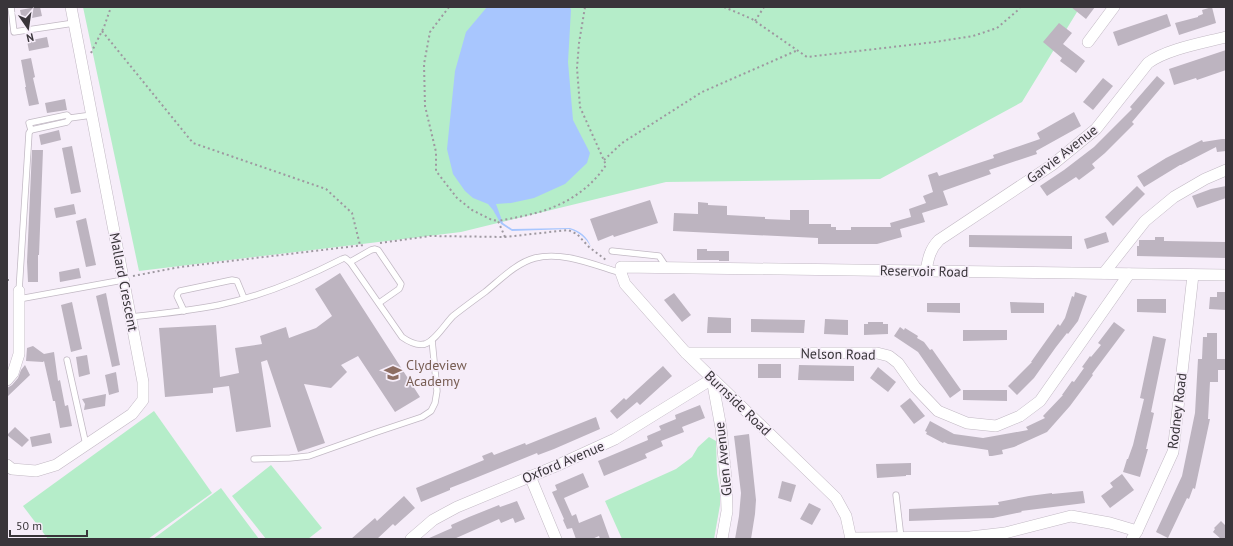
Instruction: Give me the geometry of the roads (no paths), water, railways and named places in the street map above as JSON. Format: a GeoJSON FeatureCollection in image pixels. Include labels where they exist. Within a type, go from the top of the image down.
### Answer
{"type":"FeatureCollection","features":[{"type":"Feature","properties":{"kind":"street","name":"Mallard Crescent"},"geometry":{"type":"LineString","coordinates":[[7,465],[12,469],[36,471],[56,465],[132,414],[143,400],[143,382],[71,7]]}},
{"type":"Feature","properties":{"kind":"street"},"geometry":{"type":"LineString","coordinates":[[1088,42],[1114,7]]}},
{"type":"Feature","properties":{"kind":"street","name":"Garvie Avenue"},"geometry":{"type":"LineString","coordinates":[[926,271],[930,254],[934,245],[939,240],[1052,165],[1096,129],[1148,63],[1154,58],[1166,53],[1226,37]]}},
{"type":"Feature","properties":{"kind":"street"},"geometry":{"type":"LineString","coordinates":[[1104,274],[1145,221],[1174,197],[1205,179],[1226,170]]}},
{"type":"Feature","properties":{"kind":"street","name":"Reservoir Road"},"geometry":{"type":"LineString","coordinates":[[621,270],[667,268],[1226,275]]}},
{"type":"Feature","properties":{"kind":"street","name":"Burnside Road"},"geometry":{"type":"LineString","coordinates":[[621,270],[624,284],[686,353],[836,498],[846,516],[852,539]]}},
{"type":"Feature","properties":{"kind":"street","name":"Nelson Road"},"geometry":{"type":"LineString","coordinates":[[686,353],[877,353],[889,356],[898,363],[915,387],[938,411],[967,423],[996,426],[1020,416],[1040,401],[1129,274]]}},
{"type":"Feature","properties":{"kind":"street","name":"Rodney Road"},"geometry":{"type":"LineString","coordinates":[[1135,535],[1173,452],[1193,275]]}},
{"type":"Feature","properties":{"kind":"street"},"geometry":{"type":"LineString","coordinates":[[7,380],[13,372],[18,354],[19,295]]}},
{"type":"Feature","properties":{"kind":"street","name":"Oxford Avenue"},"geometry":{"type":"LineString","coordinates":[[411,539],[433,520],[457,507],[556,466],[615,439],[712,378]]}},
{"type":"Feature","properties":{"kind":"street","name":"Glen Avenue"},"geometry":{"type":"LineString","coordinates":[[712,378],[726,479],[727,511],[722,539]]}},
{"type":"Feature","properties":{"kind":"street"},"geometry":{"type":"LineString","coordinates":[[530,476],[556,539]]}},
{"type":"Feature","properties":{"kind":"street"},"geometry":{"type":"LineString","coordinates":[[852,539],[970,537],[1005,533],[1071,516],[1110,523],[1135,535]]}},
{"type":"Feature","properties":{"kind":"lane"},"geometry":{"type":"LineString","coordinates":[[11,7],[10,17],[14,32],[74,23]]}},
{"type":"Feature","properties":{"kind":"lane"},"geometry":{"type":"LineString","coordinates":[[92,115],[70,118],[67,122],[31,130],[28,133],[19,295],[123,280]]}},
{"type":"Feature","properties":{"kind":"lane"},"geometry":{"type":"LineString","coordinates":[[350,262],[371,250],[378,250],[401,284],[399,289],[379,303]]}},
{"type":"Feature","properties":{"kind":"lane"},"geometry":{"type":"LineString","coordinates":[[612,251],[659,256],[667,268]]}},
{"type":"Feature","properties":{"kind":"lane"},"geometry":{"type":"LineString","coordinates":[[130,317],[220,305],[303,278],[345,258],[350,262],[402,337],[408,341],[419,344],[432,340],[453,317],[516,267],[534,258],[551,256],[568,258],[621,270]]}},
{"type":"Feature","properties":{"kind":"lane"},"geometry":{"type":"LineString","coordinates":[[184,311],[177,296],[180,291],[232,280],[237,281],[244,298]]}},
{"type":"Feature","properties":{"kind":"lane"},"geometry":{"type":"LineString","coordinates":[[254,459],[309,456],[374,432],[422,417],[431,410],[435,403],[437,391],[432,340]]}},
{"type":"Feature","properties":{"kind":"lane"},"geometry":{"type":"LineString","coordinates":[[67,360],[86,445]]}},
{"type":"Feature","properties":{"kind":"lane"},"geometry":{"type":"LineString","coordinates":[[896,495],[901,538]]}},
{"type":"Feature","properties":{"kind":"water"},"geometry":{"type":"Polygon","coordinates":[[[487,7],[570,7],[568,62],[573,120],[590,153],[587,163],[565,184],[534,198],[511,203],[496,204],[503,223],[512,229],[570,228],[583,234],[591,247],[582,236],[569,229],[512,231],[501,224],[488,204],[473,198],[465,191],[453,174],[447,149],[455,71],[466,32],[487,7]]]}},
{"type":"Feature","properties":{"kind":"place","name":"Clydeview Academy"},"geometry":{"type":"Point","coordinates":[393,373]}}]}
